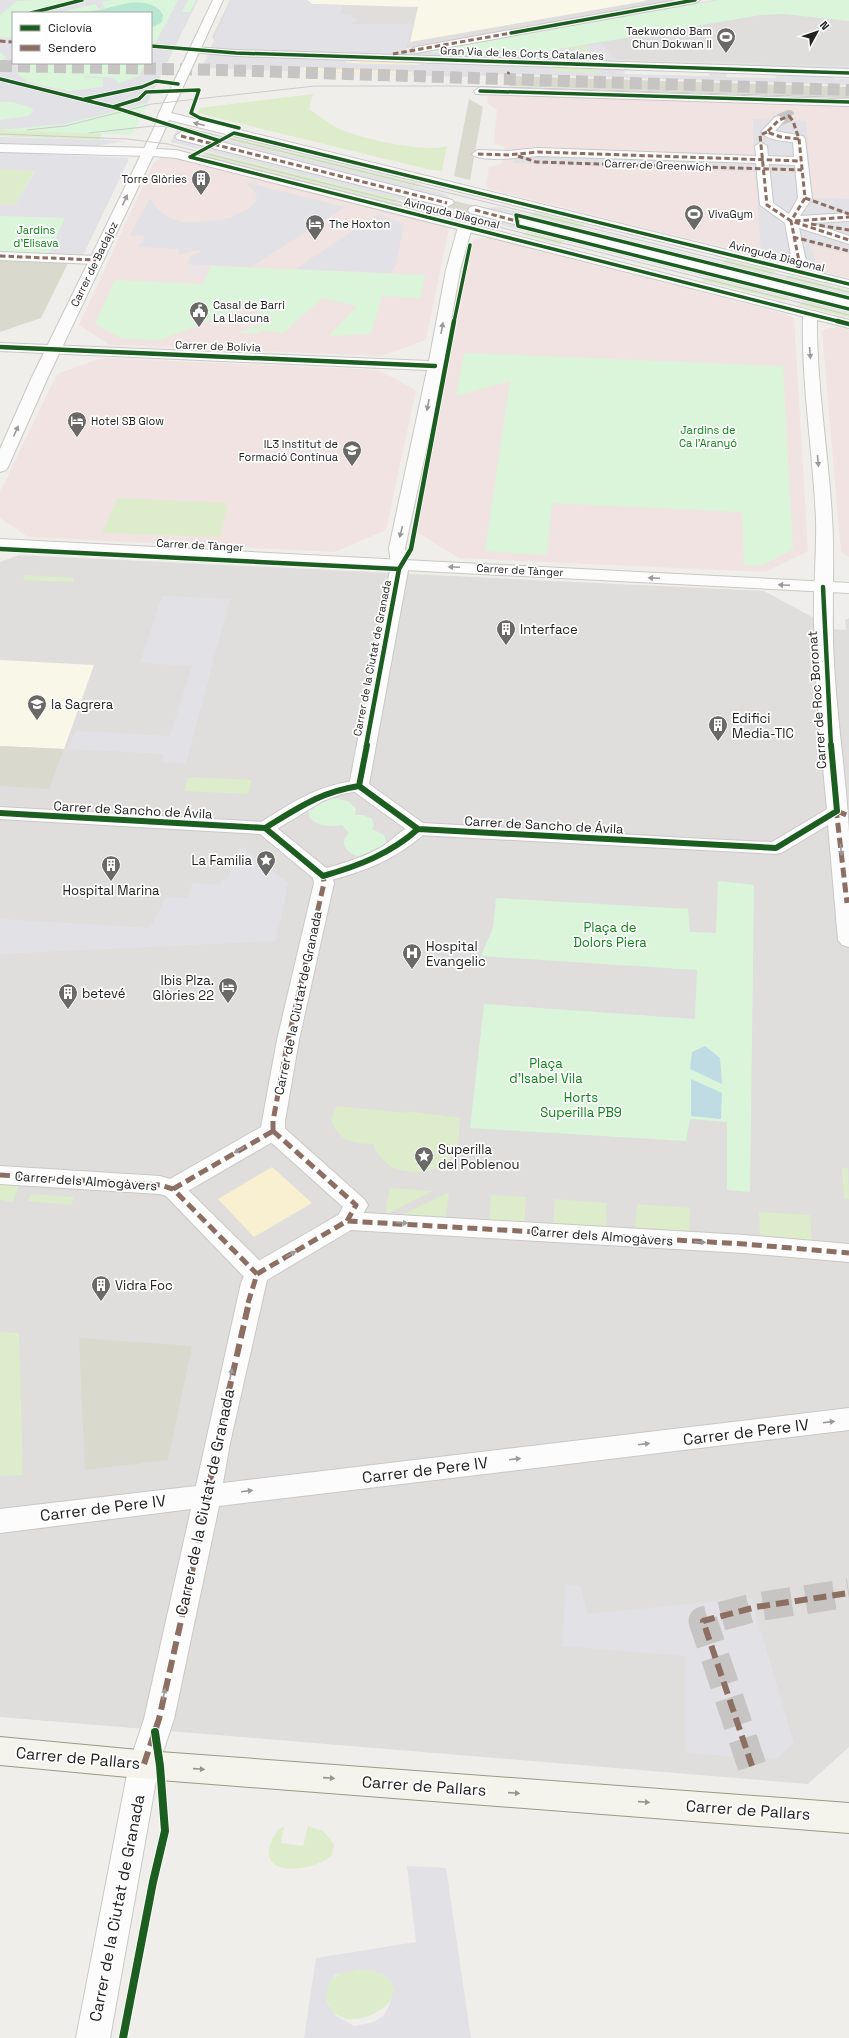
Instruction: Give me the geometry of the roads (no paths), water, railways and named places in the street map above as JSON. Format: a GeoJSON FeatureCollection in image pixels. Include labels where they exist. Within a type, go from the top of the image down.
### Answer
{"type":"FeatureCollection","features":[{"type":"Feature","properties":{"kind":"main road","name":"Carrer de Pallars"},"geometry":{"type":"LineString","coordinates":[[0,1751],[144,1764],[849,1818]]}},
{"type":"Feature","properties":{"kind":"street","name":"Carrer de Badajoz"},"geometry":{"type":"LineString","coordinates":[[0,467],[53,349],[161,126],[164,116],[218,0]]}},
{"type":"Feature","properties":{"kind":"street"},"geometry":{"type":"LineString","coordinates":[[376,58],[658,3],[695,0]]}},
{"type":"Feature","properties":{"kind":"street","name":"Gran Via de les Corts Catalanes"},"geometry":{"type":"LineString","coordinates":[[195,50],[230,53],[849,73]]}},
{"type":"Feature","properties":{"kind":"street"},"geometry":{"type":"LineString","coordinates":[[480,91],[849,102]]}},
{"type":"Feature","properties":{"kind":"street","name":"Avinguda Diagonal"},"geometry":{"type":"LineString","coordinates":[[164,116],[849,284]]}},
{"type":"Feature","properties":{"kind":"street"},"geometry":{"type":"LineString","coordinates":[[779,120],[767,132],[760,135],[767,205],[791,221],[846,240]]}},
{"type":"Feature","properties":{"kind":"street"},"geometry":{"type":"LineString","coordinates":[[793,121],[799,138],[805,198],[791,221],[799,261]]}},
{"type":"Feature","properties":{"kind":"street"},"geometry":{"type":"LineString","coordinates":[[767,132],[781,137],[799,138]]}},
{"type":"Feature","properties":{"kind":"street","name":"Avinguda Diagonal"},"geometry":{"type":"LineString","coordinates":[[181,136],[448,203]]}},
{"type":"Feature","properties":{"kind":"street","name":"Avinguda Diagonal"},"geometry":{"type":"LineString","coordinates":[[0,148],[176,154],[849,324]]}},
{"type":"Feature","properties":{"kind":"street","name":"Carrer de Greenwich"},"geometry":{"type":"LineString","coordinates":[[478,154],[509,155],[536,162],[801,165]]}},
{"type":"Feature","properties":{"kind":"street"},"geometry":{"type":"LineString","coordinates":[[805,198],[849,215]]}},
{"type":"Feature","properties":{"kind":"street","name":"Avinguda Diagonal"},"geometry":{"type":"LineString","coordinates":[[475,210],[849,303]]}},
{"type":"Feature","properties":{"kind":"street"},"geometry":{"type":"LineString","coordinates":[[791,221],[849,215]]}},
{"type":"Feature","properties":{"kind":"street","name":"Carrer de la Ciutat de Granada"},"geometry":{"type":"LineString","coordinates":[[359,786],[400,565],[398,548],[453,270],[465,227]]}},
{"type":"Feature","properties":{"kind":"street"},"geometry":{"type":"LineString","coordinates":[[793,237],[846,240]]}},
{"type":"Feature","properties":{"kind":"street"},"geometry":{"type":"LineString","coordinates":[[0,256],[96,260]]}},
{"type":"Feature","properties":{"kind":"street","name":"Carrer de Roc Boronat"},"geometry":{"type":"LineString","coordinates":[[810,314],[809,333],[814,415],[825,547],[823,587],[829,727],[843,813],[849,940]]}},
{"type":"Feature","properties":{"kind":"street","name":"Carrer de Bolívia"},"geometry":{"type":"LineString","coordinates":[[0,347],[435,366]]}},
{"type":"Feature","properties":{"kind":"street","name":"Carrer de Tànger"},"geometry":{"type":"LineString","coordinates":[[0,544],[849,588]]}},
{"type":"Feature","properties":{"kind":"street"},"geometry":{"type":"LineString","coordinates":[[359,786],[418,829],[407,840],[375,860],[323,876],[265,828],[316,797],[338,789],[359,786]]}},
{"type":"Feature","properties":{"kind":"street","name":"Carrer de Sancho de Ávila"},"geometry":{"type":"LineString","coordinates":[[0,813],[265,828]]}},
{"type":"Feature","properties":{"kind":"street","name":"Carrer de Sancho de Ávila"},"geometry":{"type":"LineString","coordinates":[[418,829],[776,848],[843,813]]}},
{"type":"Feature","properties":{"kind":"street","name":"Carrer de la Ciutat de Granada"},"geometry":{"type":"LineString","coordinates":[[273,1131],[273,1121],[288,1040],[324,883],[323,876]]}},
{"type":"Feature","properties":{"kind":"street"},"geometry":{"type":"LineString","coordinates":[[273,1131],[356,1205],[355,1221],[257,1274],[173,1189],[273,1131]]}},
{"type":"Feature","properties":{"kind":"street","name":"Carrer dels Almogàvers"},"geometry":{"type":"LineString","coordinates":[[0,1175],[160,1185],[173,1189]]}},
{"type":"Feature","properties":{"kind":"street","name":"Carrer dels Almogàvers"},"geometry":{"type":"LineString","coordinates":[[355,1221],[744,1244],[845,1253]]}},
{"type":"Feature","properties":{"kind":"street","name":"Carrer de la Ciutat de Granada"},"geometry":{"type":"LineString","coordinates":[[93,2038],[144,1764],[159,1719],[169,1668],[200,1536],[216,1443],[237,1347],[253,1283],[257,1274]]}},
{"type":"Feature","properties":{"kind":"street","name":"Carrer de Pere IV"},"geometry":{"type":"LineString","coordinates":[[0,1521],[849,1419]]}},
{"type":"Feature","properties":{"kind":"water"},"geometry":{"type":"Polygon","coordinates":[[[705,1046],[720,1058],[722,1084],[690,1069],[692,1052],[705,1046]]]}},
{"type":"Feature","properties":{"kind":"water"},"geometry":{"type":"Polygon","coordinates":[[[691,1079],[722,1093],[721,1119],[691,1116],[691,1079]]]}},
{"type":"Feature","properties":{"kind":"tunnel"},"geometry":{"type":"LineString","coordinates":[[0,66],[222,70],[849,90]]}},
{"type":"Feature","properties":{"kind":"tunnel"},"geometry":{"type":"LineString","coordinates":[[779,120],[789,116],[793,121]]}},
{"type":"Feature","properties":{"kind":"tunnel"},"geometry":{"type":"LineString","coordinates":[[752,1766],[703,1621],[756,1607],[849,1593]]}},
{"type":"Feature","properties":{"kind":"tram line"},"geometry":{"type":"LineString","coordinates":[[27,130],[65,126],[152,104],[315,86],[456,86],[849,99]]}},
{"type":"Feature","properties":{"kind":"tram line"},"geometry":{"type":"LineString","coordinates":[[89,133],[153,126],[187,128],[849,292]]}},
{"type":"Feature","properties":{"kind":"tram line"},"geometry":{"type":"LineString","coordinates":[[0,134],[127,139],[168,144],[849,315]]}},
{"type":"Feature","properties":{"kind":"place","name":"Taekwondo Bam Chun Dokwan II"},"geometry":{"type":"Point","coordinates":[726,54]}},
{"type":"Feature","properties":{"kind":"place","name":"Torre Glòries"},"geometry":{"type":"Point","coordinates":[201,196]}},
{"type":"Feature","properties":{"kind":"place","name":"VivaGym"},"geometry":{"type":"Point","coordinates":[694,231]}},
{"type":"Feature","properties":{"kind":"place","name":"The Hoxton"},"geometry":{"type":"Point","coordinates":[315,241]}},
{"type":"Feature","properties":{"kind":"place","name":"Casal de Barri La Llacuna"},"geometry":{"type":"Point","coordinates":[199,328]}},
{"type":"Feature","properties":{"kind":"place","name":"Hotel SB Glow"},"geometry":{"type":"Point","coordinates":[77,438]}},
{"type":"Feature","properties":{"kind":"place","name":"IL3 Institut de Formació Contínua"},"geometry":{"type":"Point","coordinates":[352,467]}},
{"type":"Feature","properties":{"kind":"place","name":"Interface"},"geometry":{"type":"Point","coordinates":[506,646]}},
{"type":"Feature","properties":{"kind":"place","name":"la Sagrera"},"geometry":{"type":"Point","coordinates":[37,721]}},
{"type":"Feature","properties":{"kind":"place","name":"Edifici Media-TIC"},"geometry":{"type":"Point","coordinates":[718,742]}},
{"type":"Feature","properties":{"kind":"place","name":"La Familia"},"geometry":{"type":"Point","coordinates":[266,877]}},
{"type":"Feature","properties":{"kind":"place","name":"Hospital Marina"},"geometry":{"type":"Point","coordinates":[111,882]}},
{"type":"Feature","properties":{"kind":"place","name":"Hospital Evangelic"},"geometry":{"type":"Point","coordinates":[412,970]}},
{"type":"Feature","properties":{"kind":"place","name":"Ibis Plza. Glòries 22"},"geometry":{"type":"Point","coordinates":[228,1004]}},
{"type":"Feature","properties":{"kind":"place","name":"betevé"},"geometry":{"type":"Point","coordinates":[68,1010]}},
{"type":"Feature","properties":{"kind":"place","name":"Superilla del Poblenou"},"geometry":{"type":"Point","coordinates":[424,1173]}},
{"type":"Feature","properties":{"kind":"place","name":"Vidra Foc"},"geometry":{"type":"Point","coordinates":[101,1302]}},
{"type":"Feature","properties":{"kind":"park label","name":"Jardins d'Elisava"},"geometry":{"type":"Point","coordinates":[36,236]}},
{"type":"Feature","properties":{"kind":"park label","name":"Jardins de Ca l'Aranyó"},"geometry":{"type":"Point","coordinates":[708,436]}},
{"type":"Feature","properties":{"kind":"park label","name":"Plaça de Dolors Piera"},"geometry":{"type":"Point","coordinates":[610,934]}},
{"type":"Feature","properties":{"kind":"park label","name":"Plaça d'Isabel Vila"},"geometry":{"type":"Point","coordinates":[546,1070]}},
{"type":"Feature","properties":{"kind":"park label","name":"Horts Superilla PB9"},"geometry":{"type":"Point","coordinates":[581,1104]}}]}
